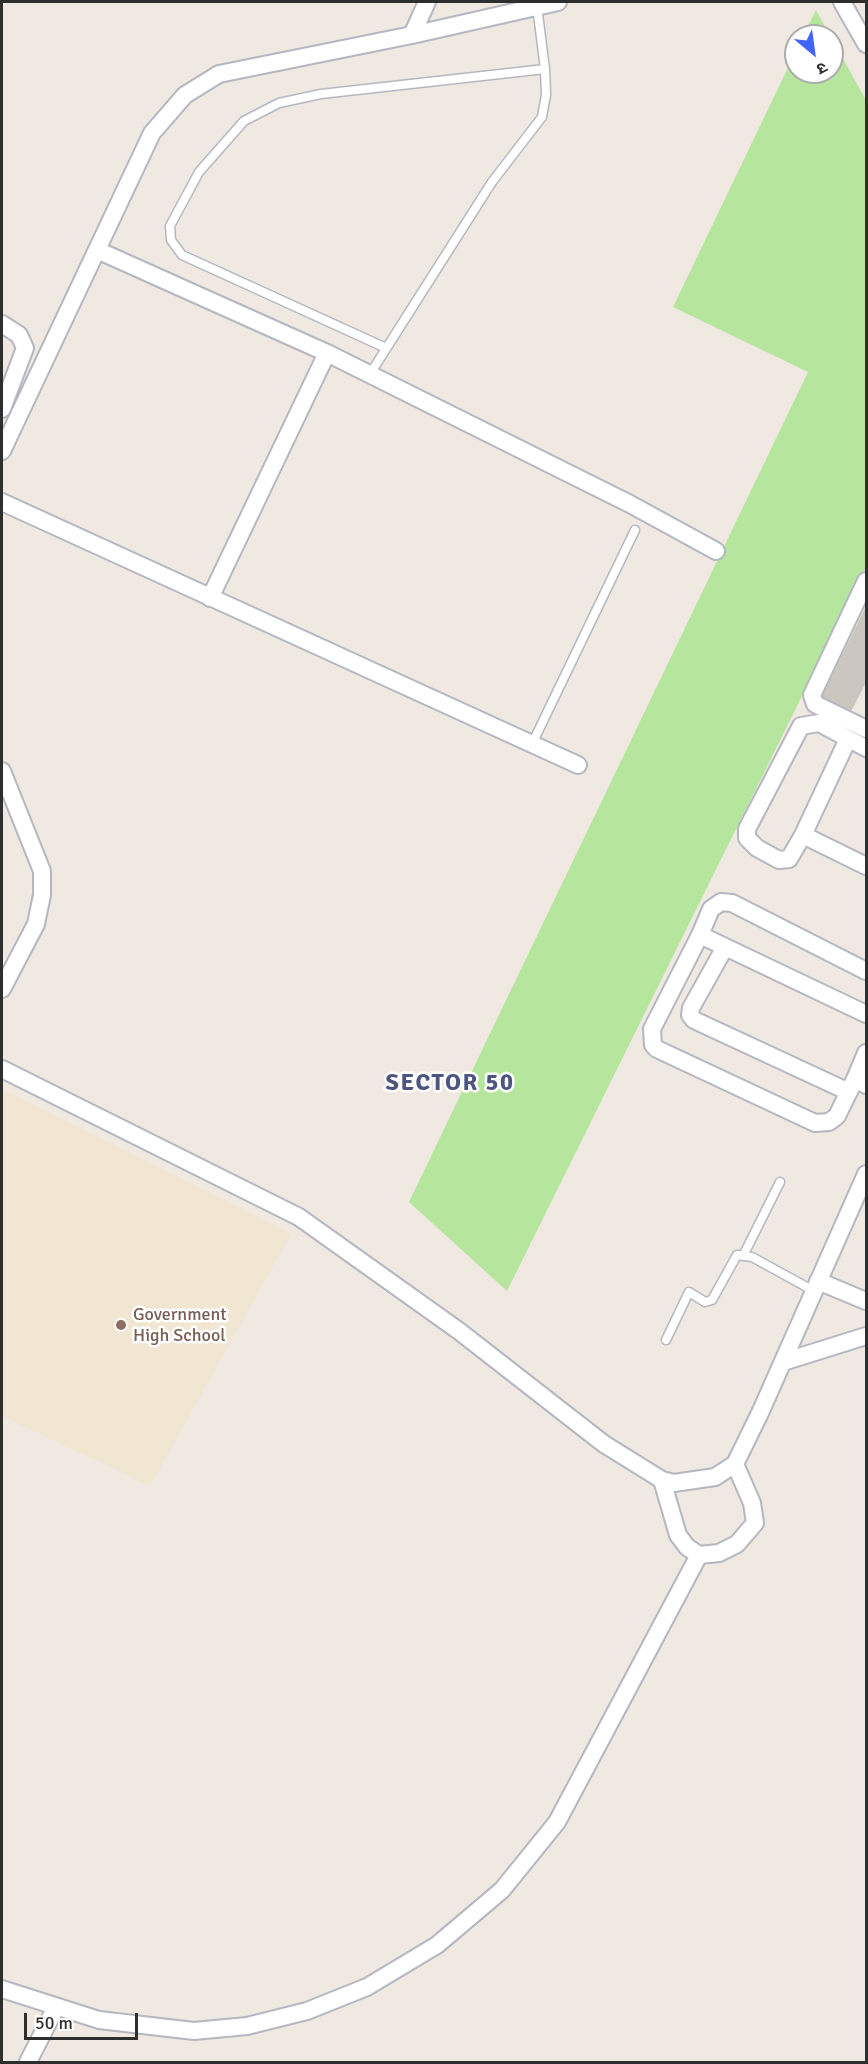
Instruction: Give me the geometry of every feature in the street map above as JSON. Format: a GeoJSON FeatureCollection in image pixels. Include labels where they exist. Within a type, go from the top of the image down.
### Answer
{"type":"FeatureCollection","features":[{"type":"Feature","properties":{"kind":"street"},"geometry":{"type":"LineString","coordinates":[[412,35],[427,2]]}},
{"type":"Feature","properties":{"kind":"street"},"geometry":{"type":"LineString","coordinates":[[2,451],[152,133],[185,95],[219,74],[412,35],[558,2]]}},
{"type":"Feature","properties":{"kind":"street"},"geometry":{"type":"LineString","coordinates":[[842,2],[867,44]]}},
{"type":"Feature","properties":{"kind":"street"},"geometry":{"type":"LineString","coordinates":[[97,250],[327,352],[630,504],[716,551]]}},
{"type":"Feature","properties":{"kind":"street"},"geometry":{"type":"LineString","coordinates":[[2,324],[19,335],[25,348],[2,409]]}},
{"type":"Feature","properties":{"kind":"street"},"geometry":{"type":"LineString","coordinates":[[210,598],[327,352]]}},
{"type":"Feature","properties":{"kind":"street"},"geometry":{"type":"LineString","coordinates":[[2,502],[578,765]]}},
{"type":"Feature","properties":{"kind":"street"},"geometry":{"type":"LineString","coordinates":[[867,581],[812,694],[815,704],[867,729]]}},
{"type":"Feature","properties":{"kind":"street"},"geometry":{"type":"LineString","coordinates":[[848,739],[789,860],[779,860],[757,848],[747,838],[747,829],[801,726],[819,723],[867,748]]}},
{"type":"Feature","properties":{"kind":"street"},"geometry":{"type":"LineString","coordinates":[[2,771],[42,871],[42,895],[36,924],[2,989]]}},
{"type":"Feature","properties":{"kind":"street"},"geometry":{"type":"LineString","coordinates":[[803,835],[867,866]]}},
{"type":"Feature","properties":{"kind":"street"},"geometry":{"type":"LineString","coordinates":[[867,971],[732,903],[721,902],[711,909],[652,1029],[653,1045],[657,1049],[815,1123],[829,1122],[837,1116],[857,1086],[867,1053]]}},
{"type":"Feature","properties":{"kind":"street"},"geometry":{"type":"LineString","coordinates":[[700,935],[867,1014]]}},
{"type":"Feature","properties":{"kind":"street"},"geometry":{"type":"LineString","coordinates":[[725,947],[690,1008],[690,1015],[694,1020],[857,1086]]}},
{"type":"Feature","properties":{"kind":"street"},"geometry":{"type":"LineString","coordinates":[[2,1069],[299,1217],[459,1331],[604,1444],[662,1480],[674,1483],[714,1477],[735,1464],[864,1186]]}},
{"type":"Feature","properties":{"kind":"street"},"geometry":{"type":"LineString","coordinates":[[816,1286],[867,1301]]}},
{"type":"Feature","properties":{"kind":"street"},"geometry":{"type":"LineString","coordinates":[[783,1362],[867,1336]]}},
{"type":"Feature","properties":{"kind":"street"},"geometry":{"type":"LineString","coordinates":[[662,1480],[678,1535],[687,1547],[699,1555],[719,1553],[737,1544],[755,1523],[752,1503],[735,1464]]}},
{"type":"Feature","properties":{"kind":"street"},"geometry":{"type":"LineString","coordinates":[[2,1989],[55,2009],[145,2028],[194,2031],[247,2026],[307,2011],[367,1987],[437,1945],[502,1890],[557,1822],[699,1555]]}},
{"type":"Feature","properties":{"kind":"street"},"geometry":{"type":"LineString","coordinates":[[28,2062],[55,2009]]}},
{"type":"Feature","properties":{"kind":"lane"},"geometry":{"type":"LineString","coordinates":[[370,374],[492,182],[542,117],[546,95],[545,69],[537,6]]}},
{"type":"Feature","properties":{"kind":"lane"},"geometry":{"type":"LineString","coordinates":[[386,348],[182,255],[171,240],[170,226],[199,172],[244,121],[279,103],[321,94],[545,69]]}},
{"type":"Feature","properties":{"kind":"lane"},"geometry":{"type":"LineString","coordinates":[[532,744],[635,530]]}},
{"type":"Feature","properties":{"kind":"lane"},"geometry":{"type":"LineString","coordinates":[[744,1254],[780,1182]]}},
{"type":"Feature","properties":{"kind":"lane"},"geometry":{"type":"LineString","coordinates":[[666,1340],[688,1293],[705,1302],[712,1300],[737,1255],[744,1254],[816,1286]]}},
{"type":"Feature","properties":{"kind":"shaded area","name":"Government High School"},"geometry":{"type":"Polygon","coordinates":[[[2,1089],[291,1234],[150,1486],[2,1416],[2,1089]]]}},
{"type":"Feature","properties":{"kind":"green space"},"geometry":{"type":"Polygon","coordinates":[[[816,10],[824,24],[809,24],[816,10]]]}},
{"type":"Feature","properties":{"kind":"green space"},"geometry":{"type":"Polygon","coordinates":[[[844,61],[866,100],[866,567],[507,1291],[409,1202],[808,372],[673,307],[784,76],[784,84],[844,84],[844,61]]]}},
{"type":"Feature","properties":{"kind":"building"},"geometry":{"type":"Polygon","coordinates":[[[867,606],[867,679],[851,710],[823,696],[867,606]]]}},
{"type":"Feature","properties":{"kind":"place","name":"Government High School"},"geometry":{"type":"Point","coordinates":[121,1325]}},
{"type":"Feature","properties":{"kind":"district","name":"SECTOR 50"},"geometry":{"type":"Point","coordinates":[450,1084]}}]}
